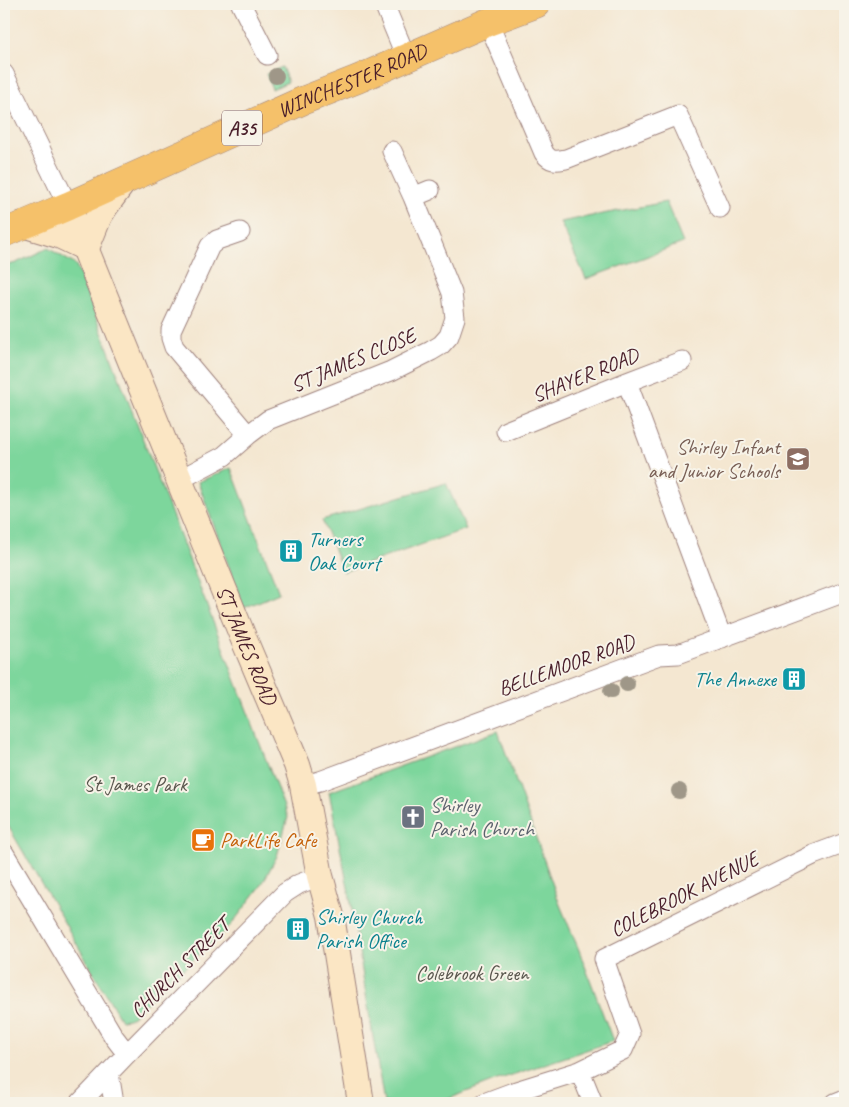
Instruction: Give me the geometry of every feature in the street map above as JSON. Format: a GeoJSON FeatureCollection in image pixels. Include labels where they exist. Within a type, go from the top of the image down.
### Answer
{"type":"FeatureCollection","features":[{"type":"Feature","properties":{"kind":"main road","name":"WINCHESTER ROAD"},"geometry":{"type":"LineString","coordinates":[[14,229],[302,101],[358,79],[488,22],[536,4]]}},
{"type":"Feature","properties":{"kind":"street"},"geometry":{"type":"LineString","coordinates":[[241,4],[267,55]]}},
{"type":"Feature","properties":{"kind":"street"},"geometry":{"type":"LineString","coordinates":[[384,4],[406,57]]}},
{"type":"Feature","properties":{"kind":"street"},"geometry":{"type":"LineString","coordinates":[[488,22],[544,153],[549,158],[556,161],[566,159],[678,115],[720,208]]}},
{"type":"Feature","properties":{"kind":"street"},"geometry":{"type":"LineString","coordinates":[[4,74],[68,206]]}},
{"type":"Feature","properties":{"kind":"street","name":"ST JAMES CLOSE"},"geometry":{"type":"LineString","coordinates":[[179,480],[224,456],[268,420],[391,371],[436,348],[449,336],[455,318],[452,293],[392,151]]}},
{"type":"Feature","properties":{"kind":"street"},"geometry":{"type":"LineString","coordinates":[[14,229],[59,235],[86,248],[99,216],[124,181]]}},
{"type":"Feature","properties":{"kind":"street"},"geometry":{"type":"LineString","coordinates":[[413,197],[430,190]]}},
{"type":"Feature","properties":{"kind":"street","name":"ST JAMES ROAD"},"geometry":{"type":"LineString","coordinates":[[68,206],[297,765],[303,785],[320,876],[331,916],[361,1103]]}},
{"type":"Feature","properties":{"kind":"street"},"geometry":{"type":"LineString","coordinates":[[240,232],[217,240],[210,246],[171,330],[171,338],[174,347],[248,435]]}},
{"type":"Feature","properties":{"kind":"street","name":"SHAYER ROAD"},"geometry":{"type":"LineString","coordinates":[[506,431],[682,361]]}},
{"type":"Feature","properties":{"kind":"street"},"geometry":{"type":"LineString","coordinates":[[627,382],[722,638]]}},
{"type":"Feature","properties":{"kind":"street","name":"BELLEMOOR ROAD"},"geometry":{"type":"LineString","coordinates":[[303,785],[659,655],[678,654],[845,592]]}},
{"type":"Feature","properties":{"kind":"street","name":"COLEBROOK AVENUE"},"geometry":{"type":"LineString","coordinates":[[484,1103],[580,1071],[623,1050],[630,1034],[604,959],[813,854],[845,843]]}},
{"type":"Feature","properties":{"kind":"street"},"geometry":{"type":"LineString","coordinates":[[4,854],[114,1037],[127,1054]]}},
{"type":"Feature","properties":{"kind":"street","name":"CHURCH STREET"},"geometry":{"type":"LineString","coordinates":[[80,1103],[285,893],[298,884],[320,876]]}},
{"type":"Feature","properties":{"kind":"street"},"geometry":{"type":"LineString","coordinates":[[580,1071],[593,1103]]}},
{"type":"Feature","properties":{"kind":"street"},"geometry":{"type":"LineString","coordinates":[[109,1073],[114,1103]]}},
{"type":"Feature","properties":{"kind":"street"},"geometry":{"type":"LineString","coordinates":[[836,1103],[845,1099]]}},
{"type":"Feature","properties":{"kind":"green space"},"geometry":{"type":"Polygon","coordinates":[[[282,67],[288,82],[272,89],[266,74],[282,67]]]}},
{"type":"Feature","properties":{"kind":"green space"},"geometry":{"type":"Polygon","coordinates":[[[666,202],[683,243],[586,279],[560,222],[666,202]]]}},
{"type":"Feature","properties":{"kind":"green space","name":"St James Park"},"geometry":{"type":"Polygon","coordinates":[[[48,248],[76,265],[288,817],[277,856],[261,886],[231,925],[129,1019],[121,1020],[4,819],[4,266],[16,263],[48,248]]]}},
{"type":"Feature","properties":{"kind":"green space"},"geometry":{"type":"Polygon","coordinates":[[[231,468],[279,593],[244,608],[198,482],[231,468]]]}},
{"type":"Feature","properties":{"kind":"green space"},"geometry":{"type":"Polygon","coordinates":[[[446,483],[466,529],[343,572],[322,520],[446,483]]]}},
{"type":"Feature","properties":{"kind":"green space","name":"Colebrook Green"},"geometry":{"type":"Polygon","coordinates":[[[498,731],[560,905],[613,1041],[497,1080],[438,1103],[384,1103],[350,898],[329,792],[498,731]]]}},
{"type":"Feature","properties":{"kind":"place","name":"Shirley Infant and Junior Schools"},"geometry":{"type":"Point","coordinates":[798,459]}},
{"type":"Feature","properties":{"kind":"place","name":"Turners Oak Court"},"geometry":{"type":"Point","coordinates":[291,551]}},
{"type":"Feature","properties":{"kind":"place","name":"The Annexe"},"geometry":{"type":"Point","coordinates":[794,679]}},
{"type":"Feature","properties":{"kind":"place","name":"Shirley Parish Church"},"geometry":{"type":"Point","coordinates":[413,817]}},
{"type":"Feature","properties":{"kind":"place","name":"ParkLife Cafe"},"geometry":{"type":"Point","coordinates":[203,840]}},
{"type":"Feature","properties":{"kind":"place","name":"Shirley Church Parish Office"},"geometry":{"type":"Point","coordinates":[298,929]}}]}
